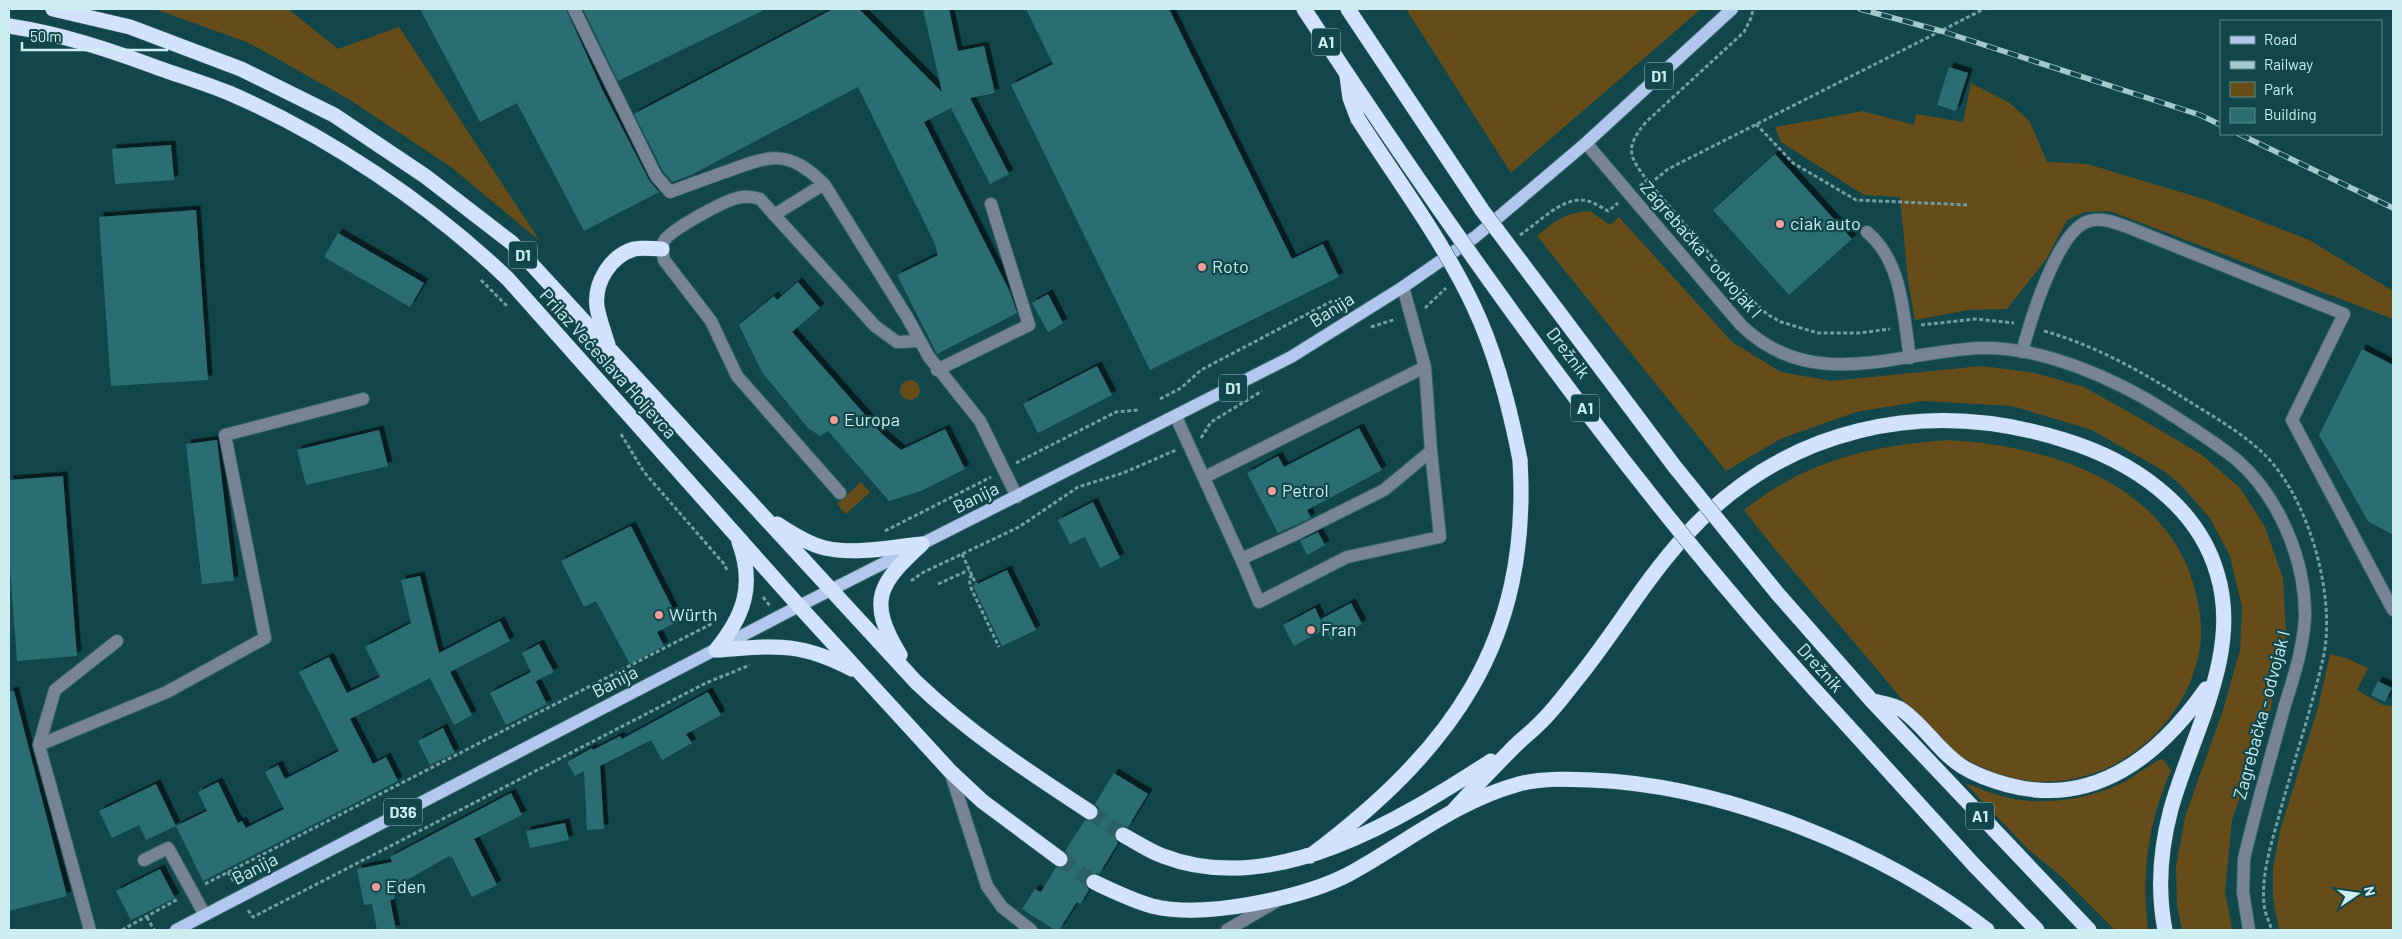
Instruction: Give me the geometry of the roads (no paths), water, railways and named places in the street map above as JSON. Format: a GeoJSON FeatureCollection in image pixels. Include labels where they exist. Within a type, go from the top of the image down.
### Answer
{"type":"FeatureCollection","features":[{"type":"Feature","properties":{"kind":"highway","name":"Prilaz Većeslava Holjevca"},"geometry":{"type":"LineString","coordinates":[[53,9],[130,27],[241,69],[334,115],[425,176],[512,243],[916,682]]}},
{"type":"Feature","properties":{"kind":"highway","name":"Drežnik"},"geometry":{"type":"LineString","coordinates":[[1304,9],[1459,239],[1610,440],[1747,613],[1974,865],[2037,930]]}},
{"type":"Feature","properties":{"kind":"highway","name":"Drežnik"},"geometry":{"type":"LineString","coordinates":[[1348,9],[1482,210],[1583,346],[1675,467],[1777,594],[1872,701]]}},
{"type":"Feature","properties":{"kind":"highway","name":"Prilaz Većeslava Holjevca"},"geometry":{"type":"LineString","coordinates":[[9,26],[54,33],[229,93],[321,139],[410,198],[478,251],[508,279],[799,606],[950,771],[982,801],[1060,859]]}},
{"type":"Feature","properties":{"kind":"highway"},"geometry":{"type":"LineString","coordinates":[[1310,856],[1341,832],[1412,767],[1450,722],[1478,678],[1499,634],[1510,594],[1519,551],[1522,499],[1520,460],[1511,415],[1499,370],[1475,310],[1438,243],[1358,119],[1350,98],[1347,74]]}},
{"type":"Feature","properties":{"kind":"highway"},"geometry":{"type":"LineString","coordinates":[[609,348],[597,307],[597,293],[606,270],[622,255],[634,250],[662,249]]}},
{"type":"Feature","properties":{"kind":"highway"},"geometry":{"type":"LineString","coordinates":[[1453,811],[1512,748],[1540,723],[1577,680],[1656,570],[1683,538],[1706,514],[1738,487],[1792,455],[1821,443],[1881,424],[1909,421],[1966,420],[2033,430],[2075,443],[2093,451],[2124,466],[2165,493],[2197,530],[2218,573],[2224,619],[2223,639],[2215,676],[2171,808],[2163,851],[2159,888],[2165,930]]}},
{"type":"Feature","properties":{"kind":"highway"},"geometry":{"type":"LineString","coordinates":[[762,516],[791,533],[825,548],[871,550],[922,544]]}},
{"type":"Feature","properties":{"kind":"highway"},"geometry":{"type":"LineString","coordinates":[[716,650],[733,630],[741,612],[746,593],[745,557],[737,536]]}},
{"type":"Feature","properties":{"kind":"highway"},"geometry":{"type":"LineString","coordinates":[[922,544],[898,566],[885,584],[880,599],[884,624],[890,638],[916,682],[948,712],[979,737],[1090,812]]}},
{"type":"Feature","properties":{"kind":"highway"},"geometry":{"type":"LineString","coordinates":[[716,650],[792,647],[825,656],[862,674]]}},
{"type":"Feature","properties":{"kind":"highway"},"geometry":{"type":"LineString","coordinates":[[1872,701],[1901,709],[1937,746],[1963,767],[1996,782],[2028,790],[2056,790],[2086,787],[2118,774],[2148,754],[2174,731],[2215,676]]}},
{"type":"Feature","properties":{"kind":"highway","name":"A1"},"geometry":{"type":"LineString","coordinates":[[1872,701],[2089,930]]}},
{"type":"Feature","properties":{"kind":"highway"},"geometry":{"type":"LineString","coordinates":[[1123,835],[1163,856],[1194,864],[1231,868],[1264,866],[1310,856],[1352,840],[1402,815],[1512,748]]}},
{"type":"Feature","properties":{"kind":"highway"},"geometry":{"type":"LineString","coordinates":[[1094,882],[1122,896],[1154,906],[1186,908],[1234,907],[1281,898],[1348,874],[1453,811],[1491,792],[1522,783],[1558,779],[1617,781],[1681,792],[1754,811],[1826,838],[1895,870],[1962,911],[1987,930]]}},
{"type":"Feature","properties":{"kind":"main road","name":"Banija"},"geometry":{"type":"LineString","coordinates":[[176,930],[194,926],[205,915],[799,606],[1176,417],[1291,357],[1403,287],[1475,237],[1586,143],[1732,9]]}},
{"type":"Feature","properties":{"kind":"street"},"geometry":{"type":"LineString","coordinates":[[574,9],[656,176],[670,192],[762,158],[779,158],[797,163],[811,171],[824,184],[907,317],[937,370],[980,421],[1017,496]]}},
{"type":"Feature","properties":{"kind":"street","name":"Zagrebačka - odvojak I"},"geometry":{"type":"LineString","coordinates":[[1586,143],[1741,325],[1768,347],[1810,363],[1831,365],[1865,364],[1979,348],[2022,352],[2061,362],[2110,380],[2160,407],[2202,434],[2237,461],[2250,474],[2274,506],[2290,540],[2300,578],[2304,625],[2299,655],[2244,859],[2243,892],[2249,930]]}},
{"type":"Feature","properties":{"kind":"street"},"geometry":{"type":"LineString","coordinates":[[774,215],[824,184]]}},
{"type":"Feature","properties":{"kind":"street"},"geometry":{"type":"LineString","coordinates":[[840,493],[737,376],[711,321],[671,271],[662,249],[664,242],[676,229],[735,198],[749,196],[760,199],[875,326],[897,342],[920,341]]}},
{"type":"Feature","properties":{"kind":"street"},"geometry":{"type":"LineString","coordinates":[[937,370],[1029,325],[991,204]]}},
{"type":"Feature","properties":{"kind":"street"},"geometry":{"type":"LineString","coordinates":[[2022,352],[2045,282],[2069,235],[2076,227],[2088,221],[2100,220],[2130,228],[2344,314],[2292,420],[2393,610]]}},
{"type":"Feature","properties":{"kind":"street"},"geometry":{"type":"LineString","coordinates":[[1867,232],[1876,240],[1889,260],[1900,298],[1910,358]]}},
{"type":"Feature","properties":{"kind":"street"},"geometry":{"type":"LineString","coordinates":[[1176,417],[1205,477],[1259,602],[1347,557],[1440,537],[1425,367],[1403,287]]}},
{"type":"Feature","properties":{"kind":"street"},"geometry":{"type":"LineString","coordinates":[[1205,477],[1425,367]]}},
{"type":"Feature","properties":{"kind":"street"},"geometry":{"type":"LineString","coordinates":[[39,745],[166,692],[265,638],[225,434],[363,399]]}},
{"type":"Feature","properties":{"kind":"street"},"geometry":{"type":"LineString","coordinates":[[1241,559],[1384,490],[1432,451]]}},
{"type":"Feature","properties":{"kind":"street"},"geometry":{"type":"LineString","coordinates":[[90,930],[39,745],[55,690],[118,641]]}},
{"type":"Feature","properties":{"kind":"street"},"geometry":{"type":"LineString","coordinates":[[950,771],[987,886],[1002,907],[1031,930]]}},
{"type":"Feature","properties":{"kind":"street"},"geometry":{"type":"LineString","coordinates":[[144,860],[168,848],[205,915]]}},
{"type":"Feature","properties":{"kind":"street"},"geometry":{"type":"LineString","coordinates":[[1227,930],[1281,898]]}},
{"type":"Feature","properties":{"kind":"tunnel"},"geometry":{"type":"LineString","coordinates":[[1090,812],[1123,835]]}},
{"type":"Feature","properties":{"kind":"tunnel"},"geometry":{"type":"LineString","coordinates":[[1060,859],[1094,882]]}},
{"type":"Feature","properties":{"kind":"railway"},"geometry":{"type":"LineString","coordinates":[[1860,9],[1941,31],[2200,115],[2220,125]]}},
{"type":"Feature","properties":{"kind":"railway"},"geometry":{"type":"LineString","coordinates":[[2241,135],[2393,208]]}},
{"type":"Feature","properties":{"kind":"place","name":"ciak auto"},"geometry":{"type":"Point","coordinates":[1780,224]}},
{"type":"Feature","properties":{"kind":"place","name":"Roto"},"geometry":{"type":"Point","coordinates":[1202,267]}},
{"type":"Feature","properties":{"kind":"place","name":"Europa"},"geometry":{"type":"Point","coordinates":[834,420]}},
{"type":"Feature","properties":{"kind":"place","name":"Petrol"},"geometry":{"type":"Point","coordinates":[1272,491]}},
{"type":"Feature","properties":{"kind":"place","name":"Würth"},"geometry":{"type":"Point","coordinates":[659,615]}},
{"type":"Feature","properties":{"kind":"place","name":"Fran"},"geometry":{"type":"Point","coordinates":[1311,630]}},
{"type":"Feature","properties":{"kind":"place","name":"Eden"},"geometry":{"type":"Point","coordinates":[376,887]}}]}
